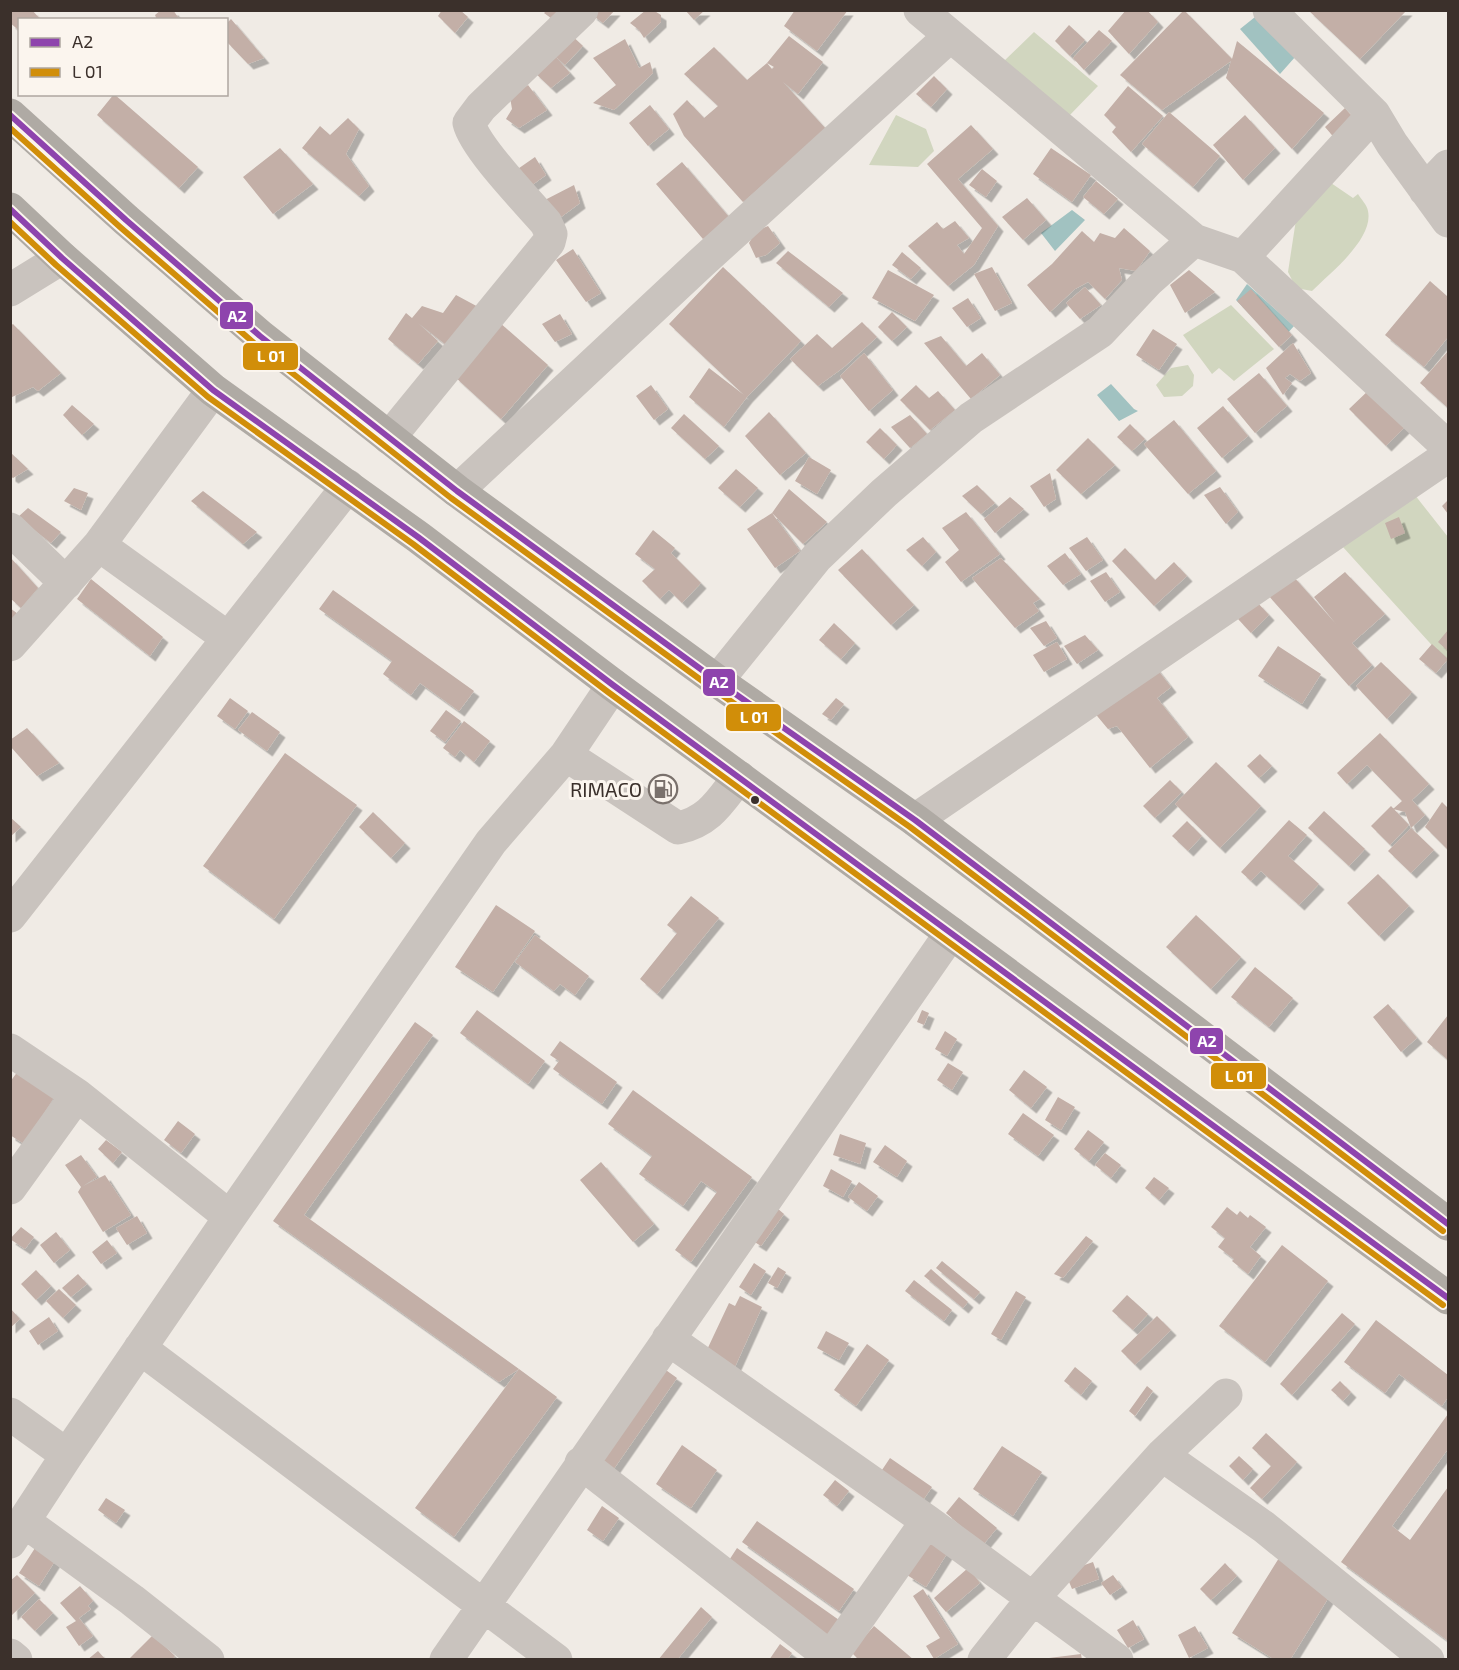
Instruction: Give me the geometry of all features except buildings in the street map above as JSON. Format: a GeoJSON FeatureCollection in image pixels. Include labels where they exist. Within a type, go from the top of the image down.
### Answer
{"type":"FeatureCollection","features":[{"type":"Feature","properties":{"kind":"highway"},"geometry":{"type":"LineString","coordinates":[[10,115],[126,220],[260,336],[456,491],[717,681],[915,820],[1447,1219]]}},
{"type":"Feature","properties":{"kind":"highway"},"geometry":{"type":"LineString","coordinates":[[10,209],[62,258],[213,390],[418,537],[613,685],[1449,1298]]}},
{"type":"Feature","properties":{"kind":"street"},"geometry":{"type":"LineString","coordinates":[[389,438],[549,242],[551,234],[546,223],[484,151],[471,132],[469,123],[481,107],[582,10]]}},
{"type":"Feature","properties":{"kind":"street"},"geometry":{"type":"LineString","coordinates":[[920,10],[949,37],[1194,240],[1243,257],[1449,447]]}},
{"type":"Feature","properties":{"kind":"street"},"geometry":{"type":"LineString","coordinates":[[1269,10],[1374,114],[1392,144],[1449,221]]}},
{"type":"Feature","properties":{"kind":"street"},"geometry":{"type":"LineString","coordinates":[[456,491],[949,37]]}},
{"type":"Feature","properties":{"kind":"street"},"geometry":{"type":"LineString","coordinates":[[1243,257],[1374,114]]}},
{"type":"Feature","properties":{"kind":"street"},"geometry":{"type":"LineString","coordinates":[[1425,190],[1449,166]]}},
{"type":"Feature","properties":{"kind":"street"},"geometry":{"type":"LineString","coordinates":[[717,681],[816,557],[884,493],[970,418],[1100,332],[1148,281],[1194,240]]}},
{"type":"Feature","properties":{"kind":"street"},"geometry":{"type":"LineString","coordinates":[[10,290],[62,258]]}},
{"type":"Feature","properties":{"kind":"street"},"geometry":{"type":"LineString","coordinates":[[10,645],[99,545],[213,390]]}},
{"type":"Feature","properties":{"kind":"street"},"geometry":{"type":"LineString","coordinates":[[915,820],[1449,456]]}},
{"type":"Feature","properties":{"kind":"street"},"geometry":{"type":"LineString","coordinates":[[10,916],[21,884],[228,638],[348,486]]}},
{"type":"Feature","properties":{"kind":"street"},"geometry":{"type":"LineString","coordinates":[[10,529],[66,583]]}},
{"type":"Feature","properties":{"kind":"street"},"geometry":{"type":"LineString","coordinates":[[99,545],[228,638]]}},
{"type":"Feature","properties":{"kind":"street"},"geometry":{"type":"LineString","coordinates":[[208,1659],[132,1600],[18,1532],[140,1348],[491,842],[566,755],[613,685]]}},
{"type":"Feature","properties":{"kind":"street"},"geometry":{"type":"LineString","coordinates":[[566,755],[678,828],[694,824],[711,812],[739,777]]}},
{"type":"Feature","properties":{"kind":"street"},"geometry":{"type":"LineString","coordinates":[[447,1659],[951,933]]}},
{"type":"Feature","properties":{"kind":"street"},"geometry":{"type":"LineString","coordinates":[[10,1050],[77,1095],[230,1217]]}},
{"type":"Feature","properties":{"kind":"street"},"geometry":{"type":"LineString","coordinates":[[10,1188],[77,1095]]}},
{"type":"Feature","properties":{"kind":"street"},"geometry":{"type":"LineString","coordinates":[[669,1339],[1034,1597],[1117,1659]]}},
{"type":"Feature","properties":{"kind":"street"},"geometry":{"type":"LineString","coordinates":[[140,1348],[556,1659]]}},
{"type":"Feature","properties":{"kind":"street"},"geometry":{"type":"LineString","coordinates":[[984,1659],[1034,1597],[1162,1455],[1226,1395]]}},
{"type":"Feature","properties":{"kind":"street"},"geometry":{"type":"LineString","coordinates":[[10,1414],[67,1455]]}},
{"type":"Feature","properties":{"kind":"street"},"geometry":{"type":"LineString","coordinates":[[1162,1455],[1264,1527],[1428,1659]]}},
{"type":"Feature","properties":{"kind":"street"},"geometry":{"type":"LineString","coordinates":[[581,1463],[833,1658],[927,1521]]}},
{"type":"Feature","properties":{"kind":"street"},"geometry":{"type":"LineString","coordinates":[[10,1655],[16,1659]]}},
{"type":"Feature","properties":{"kind":"green space"},"geometry":{"type":"Polygon","coordinates":[[[1034,32],[1098,86],[1067,118],[1004,61],[1034,32]]]}},
{"type":"Feature","properties":{"kind":"green space"},"geometry":{"type":"Polygon","coordinates":[[[896,115],[926,129],[934,151],[918,167],[869,165],[896,115]]]}},
{"type":"Feature","properties":{"kind":"green space"},"geometry":{"type":"Polygon","coordinates":[[[1331,183],[1353,198],[1358,194],[1368,211],[1368,222],[1358,244],[1312,291],[1296,288],[1288,272],[1297,213],[1331,183]]]}},
{"type":"Feature","properties":{"kind":"green space"},"geometry":{"type":"Polygon","coordinates":[[[1231,305],[1274,349],[1234,381],[1219,368],[1212,374],[1183,335],[1231,305]]]}},
{"type":"Feature","properties":{"kind":"green space"},"geometry":{"type":"Polygon","coordinates":[[[1188,365],[1194,375],[1193,386],[1182,396],[1164,397],[1156,385],[1171,368],[1188,365]]]}},
{"type":"Feature","properties":{"kind":"green space"},"geometry":{"type":"Polygon","coordinates":[[[1407,485],[1448,537],[1448,663],[1333,536],[1407,485]]]}},
{"type":"Feature","properties":{"kind":"water"},"geometry":{"type":"Polygon","coordinates":[[[1255,17],[1296,56],[1280,74],[1240,29],[1255,17]]]}},
{"type":"Feature","properties":{"kind":"water"},"geometry":{"type":"Polygon","coordinates":[[[1072,210],[1085,220],[1055,251],[1041,233],[1072,210]]]}},
{"type":"Feature","properties":{"kind":"water"},"geometry":{"type":"Polygon","coordinates":[[[1247,284],[1294,326],[1278,344],[1236,300],[1247,284]]]}},
{"type":"Feature","properties":{"kind":"water"},"geometry":{"type":"Polygon","coordinates":[[[1111,384],[1138,411],[1119,421],[1097,395],[1111,384]]]}},
{"type":"Feature","properties":{"kind":"transit line","name":"A2"},"geometry":{"type":"LineString","coordinates":[[10,115],[126,220],[260,336],[457,491],[717,681],[915,820],[1448,1224]]}},
{"type":"Feature","properties":{"kind":"transit line"},"geometry":{"type":"LineString","coordinates":[[10,128],[254,343],[451,498],[712,688],[910,827],[1443,1231]]}},
{"type":"Feature","properties":{"kind":"transit line","name":"A2"},"geometry":{"type":"LineString","coordinates":[[10,209],[62,258],[213,390],[418,537],[613,685],[1448,1298]]}},
{"type":"Feature","properties":{"kind":"transit line"},"geometry":{"type":"LineString","coordinates":[[10,222],[208,397],[413,544],[608,692],[1443,1305]]}},
{"type":"Feature","properties":{"kind":"place","name":"RIMACO"},"geometry":{"type":"Point","coordinates":[663,789]}}]}
